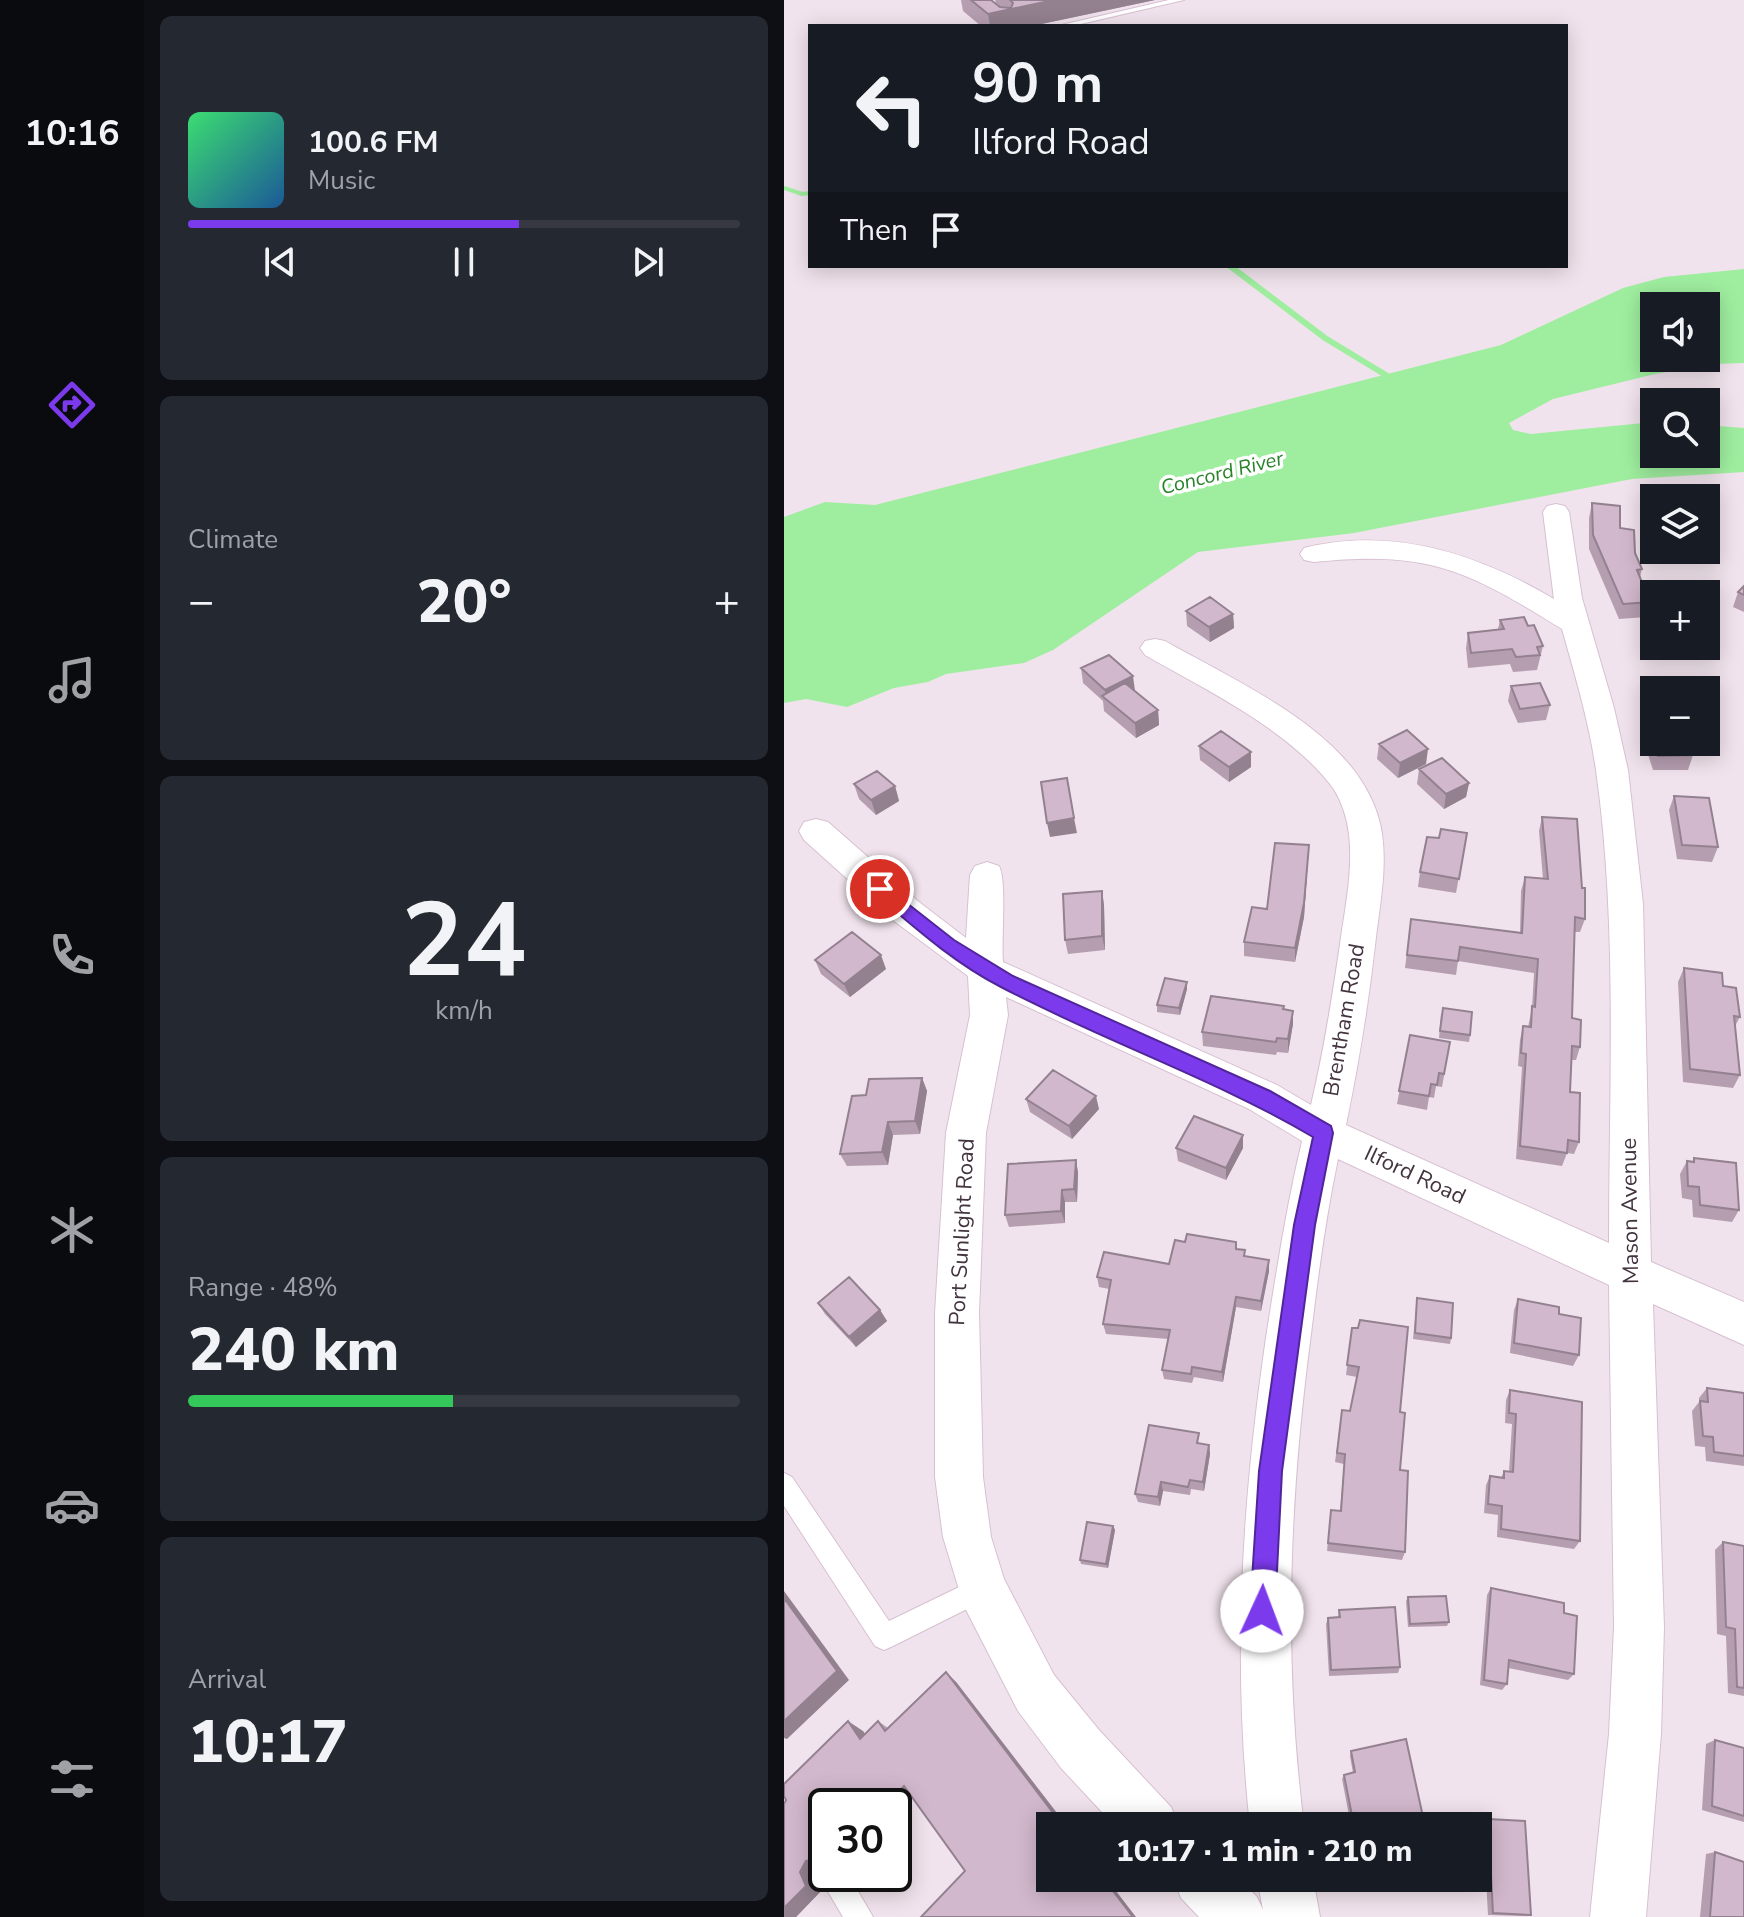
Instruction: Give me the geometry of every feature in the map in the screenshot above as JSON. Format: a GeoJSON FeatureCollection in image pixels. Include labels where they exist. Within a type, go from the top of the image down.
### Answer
{"type":"FeatureCollection","features":[{"type":"Feature","properties":{"kind":"street","name":"Mason Avenue"},"geometry":{"type":"LineString","coordinates":[[1556,512],[1561,559],[1575,624],[1607,748],[1625,877],[1639,1627],[1635,1734],[1618,1917]]}},
{"type":"Feature","properties":{"kind":"street"},"geometry":{"type":"LineString","coordinates":[[1314,554],[1376,547],[1439,554],[1498,580],[1575,624]]}},
{"type":"Feature","properties":{"kind":"street","name":"Brentham Road"},"geometry":{"type":"LineString","coordinates":[[1155,648],[1298,737],[1349,788],[1362,815],[1366,853],[1344,1036],[1305,1225],[1267,1512],[1263,1671],[1276,1812]]}},
{"type":"Feature","properties":{"kind":"street","name":"Ilford Road"},"geometry":{"type":"LineString","coordinates":[[816,831],[915,919],[986,971],[1263,1097],[1323,1133],[1744,1324]]}},
{"type":"Feature","properties":{"kind":"street","name":"Port Sunlight Road"},"geometry":{"type":"LineString","coordinates":[[987,875],[983,920],[988,1029],[966,1133],[956,1343],[959,1477],[967,1537],[982,1588],[1036,1693],[1080,1749],[1139,1812]]}},
{"type":"Feature","properties":{"kind":"street"},"geometry":{"type":"LineString","coordinates":[[1214,1892],[1237,1917]]}},
{"type":"Feature","properties":{"kind":"street"},"geometry":{"type":"LineString","coordinates":[[1288,1892],[1292,1917]]}},
{"type":"Feature","properties":{"kind":"lane"},"geometry":{"type":"LineString","coordinates":[[1070,24],[1180,0]]}},
{"type":"Feature","properties":{"kind":"lane"},"geometry":{"type":"LineString","coordinates":[[784,1485],[884,1637],[982,1588]]}},
{"type":"Feature","properties":{"kind":"lane"},"geometry":{"type":"LineString","coordinates":[[843,1892],[859,1917]]}},
{"type":"Feature","properties":{"kind":"water","name":"Concord River"},"geometry":{"type":"Polygon","coordinates":[[[1744,269],[1744,363],[1720,364],[1720,292],[1640,292],[1640,372],[1667,372],[1553,399],[1509,423],[1513,430],[1531,434],[1640,423],[1640,468],[1720,468],[1720,426],[1744,428],[1744,472],[1632,479],[1354,533],[1198,552],[1053,650],[1024,663],[946,674],[928,682],[894,688],[847,707],[806,699],[784,703],[784,517],[825,502],[875,505],[1501,345],[1623,288],[1664,277],[1744,269]]]}},
{"type":"Feature","properties":{"kind":"building"},"geometry":{"type":"Polygon","coordinates":[[[971,0],[991,0],[1000,7],[1011,8],[1013,3],[1010,0],[1054,0],[988,14],[971,0]]]}},
{"type":"Feature","properties":{"kind":"building"},"geometry":{"type":"Polygon","coordinates":[[[1592,503],[1620,506],[1620,528],[1634,530],[1635,553],[1642,569],[1637,570],[1641,580],[1640,603],[1623,604],[1593,535],[1592,503]]]}},
{"type":"Feature","properties":{"kind":"building"},"geometry":{"type":"Polygon","coordinates":[[[1210,597],[1233,614],[1209,627],[1186,611],[1210,597]]]}},
{"type":"Feature","properties":{"kind":"building"},"geometry":{"type":"Polygon","coordinates":[[[1524,617],[1528,626],[1534,625],[1543,646],[1537,647],[1540,655],[1516,657],[1512,649],[1471,653],[1468,633],[1504,629],[1500,620],[1524,617]]]}},
{"type":"Feature","properties":{"kind":"building"},"geometry":{"type":"Polygon","coordinates":[[[1109,655],[1133,676],[1105,690],[1081,668],[1109,655]]]}},
{"type":"Feature","properties":{"kind":"building"},"geometry":{"type":"Polygon","coordinates":[[[1125,683],[1158,710],[1135,723],[1102,696],[1125,683]]]}},
{"type":"Feature","properties":{"kind":"building"},"geometry":{"type":"Polygon","coordinates":[[[1540,683],[1550,705],[1520,709],[1511,686],[1540,683]]]}},
{"type":"Feature","properties":{"kind":"building"},"geometry":{"type":"Polygon","coordinates":[[[1407,730],[1428,749],[1400,763],[1379,744],[1407,730]]]}},
{"type":"Feature","properties":{"kind":"building"},"geometry":{"type":"Polygon","coordinates":[[[1221,731],[1251,752],[1229,767],[1199,746],[1221,731]]]}},
{"type":"Feature","properties":{"kind":"building"},"geometry":{"type":"Polygon","coordinates":[[[1442,758],[1469,783],[1446,794],[1419,769],[1442,758]]]}},
{"type":"Feature","properties":{"kind":"building"},"geometry":{"type":"Polygon","coordinates":[[[877,771],[895,786],[871,800],[854,784],[877,771]]]}},
{"type":"Feature","properties":{"kind":"building"},"geometry":{"type":"Polygon","coordinates":[[[1067,778],[1074,818],[1047,823],[1041,782],[1067,778]]]}},
{"type":"Feature","properties":{"kind":"building"},"geometry":{"type":"Polygon","coordinates":[[[1674,796],[1709,798],[1718,847],[1682,845],[1674,796]]]}},
{"type":"Feature","properties":{"kind":"building"},"geometry":{"type":"Polygon","coordinates":[[[1542,817],[1577,819],[1582,888],[1585,888],[1585,919],[1575,917],[1572,1018],[1581,1020],[1580,1047],[1572,1046],[1570,1092],[1580,1093],[1579,1142],[1568,1140],[1567,1153],[1520,1146],[1526,1054],[1521,1053],[1523,1026],[1531,1027],[1538,959],[1460,947],[1458,961],[1407,955],[1411,919],[1522,933],[1525,877],[1548,879],[1542,817]]]}},
{"type":"Feature","properties":{"kind":"building"},"geometry":{"type":"Polygon","coordinates":[[[1441,829],[1467,833],[1459,879],[1420,872],[1427,837],[1439,838],[1441,829]]]}},
{"type":"Feature","properties":{"kind":"building"},"geometry":{"type":"Polygon","coordinates":[[[1275,843],[1309,845],[1304,903],[1295,948],[1244,942],[1252,907],[1267,909],[1275,843]]]}},
{"type":"Feature","properties":{"kind":"building"},"geometry":{"type":"Polygon","coordinates":[[[1102,891],[1102,936],[1065,940],[1063,894],[1102,891]]]}},
{"type":"Feature","properties":{"kind":"building"},"geometry":{"type":"Polygon","coordinates":[[[852,932],[881,955],[844,984],[815,960],[852,932]]]}},
{"type":"Feature","properties":{"kind":"building"},"geometry":{"type":"Polygon","coordinates":[[[1684,968],[1722,973],[1723,986],[1736,988],[1740,1017],[1734,1016],[1740,1075],[1690,1069],[1684,968]]]}},
{"type":"Feature","properties":{"kind":"building"},"geometry":{"type":"Polygon","coordinates":[[[1165,978],[1187,982],[1179,1008],[1157,1005],[1165,978]]]}},
{"type":"Feature","properties":{"kind":"building"},"geometry":{"type":"Polygon","coordinates":[[[1211,996],[1284,1006],[1283,1009],[1293,1011],[1288,1039],[1277,1038],[1276,1042],[1202,1032],[1211,996]]]}},
{"type":"Feature","properties":{"kind":"building"},"geometry":{"type":"Polygon","coordinates":[[[1443,1008],[1472,1012],[1470,1035],[1440,1031],[1443,1008]]]}},
{"type":"Feature","properties":{"kind":"building"},"geometry":{"type":"Polygon","coordinates":[[[1410,1035],[1450,1042],[1444,1074],[1439,1073],[1437,1085],[1431,1084],[1429,1096],[1399,1091],[1410,1035]]]}},
{"type":"Feature","properties":{"kind":"building"},"geometry":{"type":"Polygon","coordinates":[[[1053,1070],[1096,1096],[1069,1126],[1026,1099],[1053,1070]]]}},
{"type":"Feature","properties":{"kind":"building"},"geometry":{"type":"Polygon","coordinates":[[[922,1078],[915,1121],[888,1122],[882,1152],[840,1154],[852,1096],[866,1095],[869,1079],[922,1078]]]}},
{"type":"Feature","properties":{"kind":"building"},"geometry":{"type":"Polygon","coordinates":[[[1194,1116],[1243,1135],[1226,1168],[1176,1148],[1194,1116]]]}},
{"type":"Feature","properties":{"kind":"building"},"geometry":{"type":"Polygon","coordinates":[[[1694,1158],[1736,1163],[1739,1210],[1700,1205],[1699,1187],[1688,1186],[1687,1161],[1694,1162],[1694,1158]]]}},
{"type":"Feature","properties":{"kind":"building"},"geometry":{"type":"Polygon","coordinates":[[[1076,1160],[1074,1189],[1062,1190],[1061,1211],[1005,1215],[1008,1164],[1076,1160]]]}},
{"type":"Feature","properties":{"kind":"building"},"geometry":{"type":"Polygon","coordinates":[[[1187,1234],[1236,1242],[1236,1249],[1245,1250],[1244,1256],[1269,1260],[1261,1301],[1236,1297],[1222,1372],[1192,1367],[1191,1374],[1162,1370],[1170,1330],[1103,1324],[1111,1280],[1097,1277],[1104,1252],[1169,1264],[1175,1240],[1185,1242],[1187,1234]]]}},
{"type":"Feature","properties":{"kind":"building"},"geometry":{"type":"Polygon","coordinates":[[[849,1277],[880,1310],[849,1337],[818,1303],[849,1277]]]}},
{"type":"Feature","properties":{"kind":"building"},"geometry":{"type":"Polygon","coordinates":[[[1417,1298],[1453,1303],[1451,1338],[1415,1333],[1417,1298]]]}},
{"type":"Feature","properties":{"kind":"building"},"geometry":{"type":"Polygon","coordinates":[[[1518,1299],[1559,1307],[1559,1314],[1581,1318],[1579,1355],[1514,1343],[1518,1299]]]}},
{"type":"Feature","properties":{"kind":"building"},"geometry":{"type":"Polygon","coordinates":[[[1360,1320],[1408,1327],[1400,1412],[1405,1413],[1400,1470],[1408,1471],[1405,1552],[1328,1543],[1331,1510],[1341,1511],[1345,1454],[1337,1453],[1342,1410],[1350,1411],[1359,1367],[1347,1365],[1352,1328],[1358,1328],[1360,1320]]]}},
{"type":"Feature","properties":{"kind":"building"},"geometry":{"type":"Polygon","coordinates":[[[1707,1388],[1744,1393],[1744,1456],[1714,1452],[1713,1437],[1703,1436],[1700,1401],[1708,1402],[1707,1388]]]}},
{"type":"Feature","properties":{"kind":"building"},"geometry":{"type":"Polygon","coordinates":[[[1510,1390],[1582,1402],[1580,1541],[1501,1529],[1502,1506],[1488,1504],[1490,1476],[1504,1478],[1504,1471],[1513,1472],[1516,1414],[1509,1413],[1510,1390]]]}},
{"type":"Feature","properties":{"kind":"building"},"geometry":{"type":"Polygon","coordinates":[[[1149,1425],[1199,1433],[1197,1443],[1209,1445],[1203,1482],[1190,1480],[1188,1487],[1161,1482],[1158,1497],[1135,1494],[1149,1425]]]}},
{"type":"Feature","properties":{"kind":"building"},"geometry":{"type":"Polygon","coordinates":[[[1087,1522],[1113,1526],[1106,1564],[1080,1560],[1087,1522]]]}},
{"type":"Feature","properties":{"kind":"building"},"geometry":{"type":"Polygon","coordinates":[[[1723,1542],[1744,1546],[1744,1688],[1737,1687],[1735,1629],[1726,1627],[1723,1542]]]}},
{"type":"Feature","properties":{"kind":"building"},"geometry":{"type":"Polygon","coordinates":[[[1491,1588],[1564,1603],[1564,1613],[1577,1616],[1574,1674],[1509,1660],[1507,1684],[1484,1680],[1491,1588]]]}},
{"type":"Feature","properties":{"kind":"building"},"geometry":{"type":"Polygon","coordinates":[[[1446,1596],[1449,1622],[1410,1624],[1408,1597],[1446,1596]]]}},
{"type":"Feature","properties":{"kind":"building"},"geometry":{"type":"Polygon","coordinates":[[[784,1598],[837,1671],[784,1721],[784,1598]]]}},
{"type":"Feature","properties":{"kind":"building"},"geometry":{"type":"Polygon","coordinates":[[[1395,1607],[1400,1667],[1331,1670],[1328,1618],[1340,1617],[1339,1610],[1395,1607]]]}},
{"type":"Feature","properties":{"kind":"building"},"geometry":{"type":"Polygon","coordinates":[[[946,1672],[1052,1812],[1036,1812],[1036,1892],[1114,1892],[1133,1917],[921,1917],[965,1871],[912,1797],[912,1788],[904,1786],[808,1788],[808,1861],[800,1872],[806,1886],[784,1908],[784,1784],[848,1721],[860,1739],[878,1721],[885,1731],[946,1672]]]}},
{"type":"Feature","properties":{"kind":"building"},"geometry":{"type":"Polygon","coordinates":[[[1406,1739],[1422,1812],[1351,1812],[1344,1775],[1355,1772],[1351,1751],[1406,1739]]]}},
{"type":"Feature","properties":{"kind":"building"},"geometry":{"type":"Polygon","coordinates":[[[1715,1740],[1744,1748],[1744,1816],[1712,1806],[1715,1740]]]}},
{"type":"Feature","properties":{"kind":"building"},"geometry":{"type":"Polygon","coordinates":[[[1492,1819],[1525,1821],[1531,1915],[1493,1913],[1492,1819]]]}},
{"type":"Feature","properties":{"kind":"building"},"geometry":{"type":"Polygon","coordinates":[[[1715,1852],[1744,1862],[1744,1917],[1710,1917],[1715,1852]]]}},
{"type":"Feature","properties":{"kind":"waterway"},"geometry":{"type":"LineString","coordinates":[[784,188],[808,193]]}},
{"type":"Feature","properties":{"kind":"waterway"},"geometry":{"type":"LineString","coordinates":[[1233,268],[1325,338],[1394,380]]}},
{"type":"Feature","properties":{"kind":"route"},"geometry":{"type":"LineString","coordinates":[[880,889],[968,960],[1006,981],[1263,1097],[1323,1133],[1305,1225],[1271,1471],[1262,1611]]}}]}
